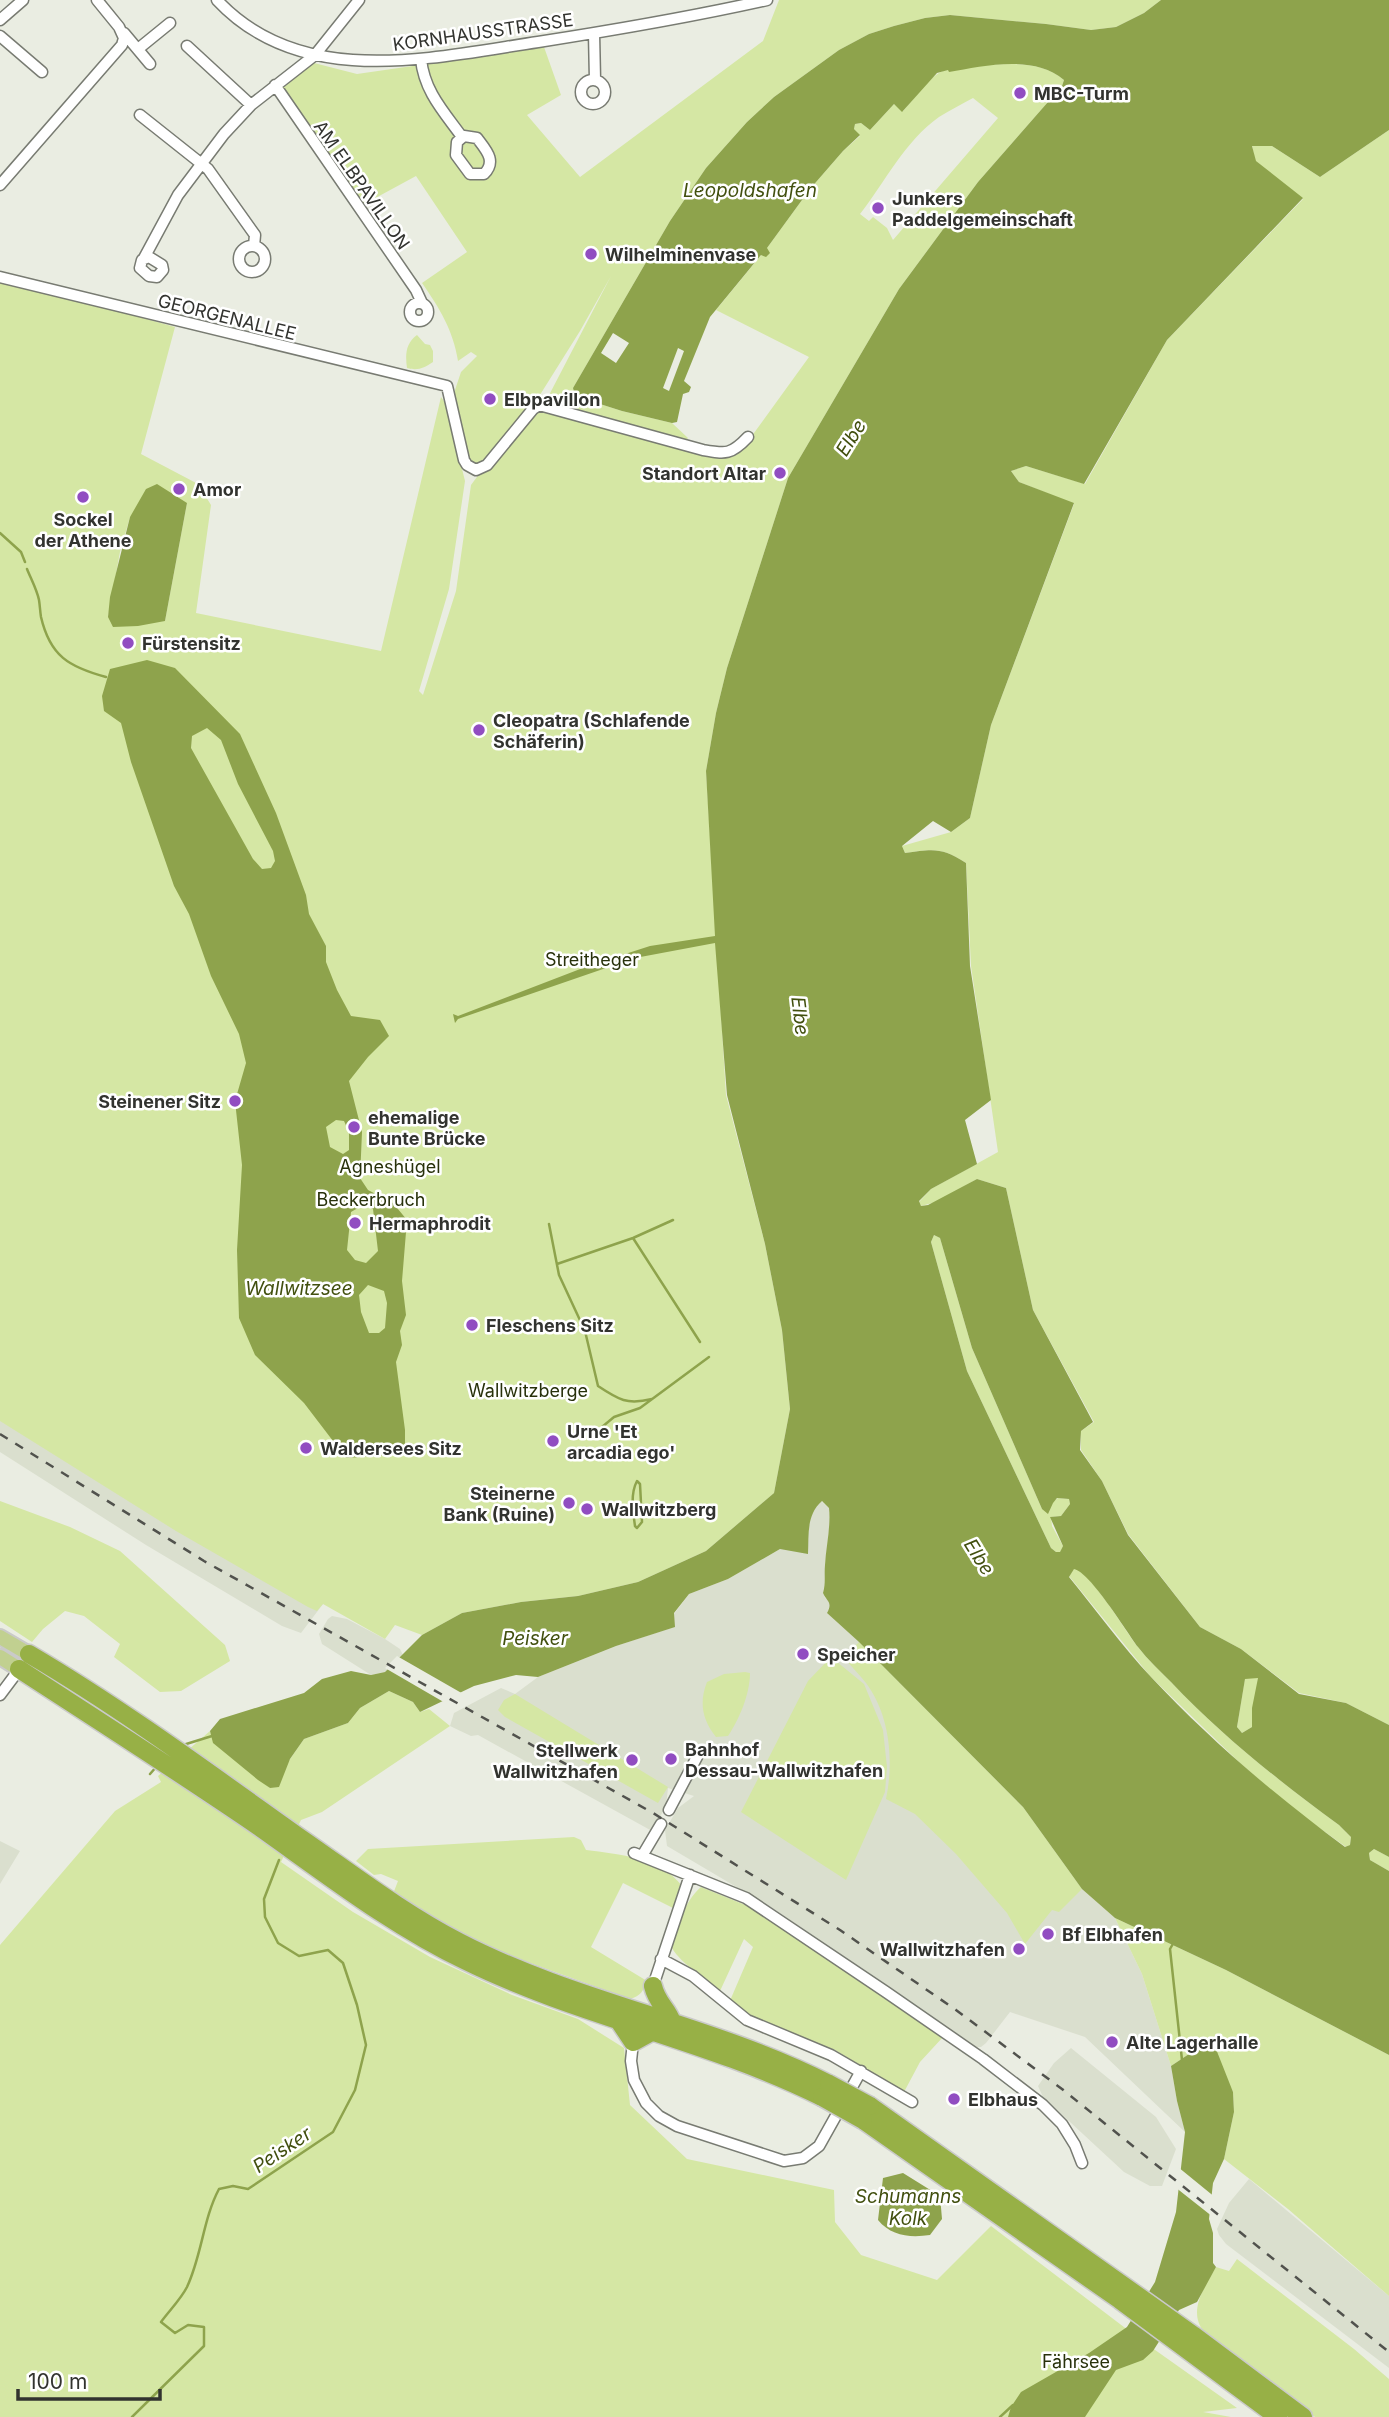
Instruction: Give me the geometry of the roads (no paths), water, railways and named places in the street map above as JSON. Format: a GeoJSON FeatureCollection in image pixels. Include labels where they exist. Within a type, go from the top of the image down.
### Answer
{"type":"FeatureCollection","features":[{"type":"Feature","properties":{"kind":"highway"},"geometry":{"type":"LineString","coordinates":[[24,1662],[292,1841],[459,1942],[530,1974],[762,2053],[867,2113],[1189,2341],[1303,2417]]}},
{"type":"Feature","properties":{"kind":"highway"},"geometry":{"type":"LineString","coordinates":[[292,1841],[368,1904],[449,1952],[510,1980],[826,2090]]}},
{"type":"Feature","properties":{"kind":"highway"},"geometry":{"type":"LineString","coordinates":[[637,2010],[653,1986]]}},
{"type":"Feature","properties":{"kind":"highway"},"geometry":{"type":"LineString","coordinates":[[653,1986],[661,2007],[669,2014],[672,2022]]}},
{"type":"Feature","properties":{"kind":"highway"},"geometry":{"type":"LineString","coordinates":[[617,2018],[633,2042],[653,2031]]}},
{"type":"Feature","properties":{"kind":"highway"},"geometry":{"type":"LineString","coordinates":[[1189,2341],[1278,2417]]}},
{"type":"Feature","properties":{"kind":"main road"},"geometry":{"type":"LineString","coordinates":[[0,1637],[24,1662]]}},
{"type":"Feature","properties":{"kind":"main road"},"geometry":{"type":"LineString","coordinates":[[0,1657],[24,1662]]}},
{"type":"Feature","properties":{"kind":"street"},"geometry":{"type":"LineString","coordinates":[[0,20],[23,0]]}},
{"type":"Feature","properties":{"kind":"street"},"geometry":{"type":"LineString","coordinates":[[97,0],[150,64]]}},
{"type":"Feature","properties":{"kind":"street","name":"KORNHAUSSTRASSE"},"geometry":{"type":"LineString","coordinates":[[217,0],[231,16],[283,46],[314,55],[370,62],[421,59],[594,33],[767,0]]}},
{"type":"Feature","properties":{"kind":"street"},"geometry":{"type":"LineString","coordinates":[[144,258],[178,195],[200,163],[251,105],[314,55],[359,0]]}},
{"type":"Feature","properties":{"kind":"street"},"geometry":{"type":"LineString","coordinates":[[138,49],[170,23]]}},
{"type":"Feature","properties":{"kind":"street"},"geometry":{"type":"LineString","coordinates":[[0,185],[122,45],[124,38],[119,27]]}},
{"type":"Feature","properties":{"kind":"street"},"geometry":{"type":"LineString","coordinates":[[594,33],[595,80]]}},
{"type":"Feature","properties":{"kind":"street"},"geometry":{"type":"LineString","coordinates":[[0,36],[42,72]]}},
{"type":"Feature","properties":{"kind":"street"},"geometry":{"type":"LineString","coordinates":[[187,46],[251,105]]}},
{"type":"Feature","properties":{"kind":"street"},"geometry":{"type":"LineString","coordinates":[[421,59],[427,88],[462,137]]}},
{"type":"Feature","properties":{"kind":"street","name":"AM ELBPAVILLON"},"geometry":{"type":"LineString","coordinates":[[275,85],[416,290],[422,303]]}},
{"type":"Feature","properties":{"kind":"street"},"geometry":{"type":"LineString","coordinates":[[140,115],[208,169],[255,235],[254,246]]}},
{"type":"Feature","properties":{"kind":"street","name":"GEORGENALLEE"},"geometry":{"type":"LineString","coordinates":[[0,277],[447,386],[464,460],[476,470],[487,465],[539,405],[726,454],[739,447],[748,437]]}},
{"type":"Feature","properties":{"kind":"street"},"geometry":{"type":"LineString","coordinates":[[0,1695],[24,1662]]}},
{"type":"Feature","properties":{"kind":"street"},"geometry":{"type":"LineString","coordinates":[[669,1810],[698,1755]]}},
{"type":"Feature","properties":{"kind":"street"},"geometry":{"type":"LineString","coordinates":[[661,1824],[638,1854],[746,1898],[764,1909],[1024,2090],[1062,2124],[1075,2144],[1082,2163]]}},
{"type":"Feature","properties":{"kind":"street"},"geometry":{"type":"LineString","coordinates":[[653,1986],[690,1875]]}},
{"type":"Feature","properties":{"kind":"street"},"geometry":{"type":"LineString","coordinates":[[661,1959],[693,1976],[747,2020],[814,2047],[912,2102]]}},
{"type":"Feature","properties":{"kind":"street"},"geometry":{"type":"LineString","coordinates":[[633,2042],[634,2080],[646,2103],[659,2116],[677,2126],[778,2160],[803,2158],[819,2146],[861,2071]]}},
{"type":"Feature","properties":{"kind":"water"},"geometry":{"type":"Polygon","coordinates":[[[1161,0],[1389,0],[1389,130],[1320,177],[1272,146],[1252,146],[1256,161],[1303,198],[1167,340],[1084,484],[1026,466],[1011,471],[1019,482],[1074,503],[991,725],[970,818],[951,832],[933,821],[902,846],[905,853],[937,851],[950,854],[966,863],[970,966],[991,1100],[965,1120],[977,1164],[931,1189],[919,1201],[921,1206],[928,1205],[977,1179],[1006,1188],[1033,1310],[1093,1422],[1081,1431],[1080,1450],[1102,1481],[1128,1535],[1200,1627],[1241,1649],[1299,1694],[1346,1703],[1389,1725],[1389,1857],[1374,1849],[1369,1853],[1370,1860],[1389,1871],[1389,2055],[1226,1970],[1115,1918],[1082,1889],[1023,1807],[827,1613],[829,1604],[823,1593],[829,1508],[822,1501],[811,1519],[808,1554],[780,1549],[728,1579],[689,1594],[674,1613],[675,1627],[616,1646],[538,1677],[516,1675],[474,1686],[420,1712],[413,1702],[389,1691],[360,1708],[348,1723],[304,1739],[290,1759],[279,1787],[270,1788],[258,1780],[213,1743],[210,1731],[220,1719],[304,1693],[322,1679],[351,1671],[371,1675],[385,1672],[422,1635],[462,1613],[521,1602],[578,1596],[638,1582],[706,1551],[774,1493],[790,1409],[782,1330],[765,1244],[727,1095],[715,943],[635,958],[458,1019],[455,1023],[453,1014],[458,1016],[588,966],[650,946],[715,936],[706,771],[727,668],[788,478],[899,289],[978,182],[1062,86],[1064,80],[1052,72],[1023,64],[948,70],[937,73],[902,112],[894,104],[870,130],[861,123],[855,124],[854,129],[860,135],[810,189],[767,248],[770,253],[766,257],[761,255],[710,317],[684,381],[691,387],[689,392],[683,394],[677,422],[622,411],[575,396],[573,388],[670,221],[706,168],[747,122],[774,97],[839,50],[869,34],[925,18],[950,15],[1091,30],[1116,27],[1144,13],[1161,0]],[[934,1235],[931,1242],[967,1371],[1051,1548],[1060,1552],[1063,1546],[1050,1517],[1061,1516],[1070,1504],[1069,1499],[1057,1498],[1048,1514],[1042,1509],[972,1348],[940,1238],[934,1235]],[[1074,1569],[1069,1577],[1140,1665],[1196,1723],[1294,1808],[1345,1847],[1350,1845],[1351,1837],[1339,1825],[1273,1775],[1190,1702],[1138,1647],[1089,1580],[1074,1569]],[[1258,1678],[1245,1679],[1237,1727],[1242,1733],[1252,1727],[1252,1708],[1258,1678]]]}},
{"type":"Feature","properties":{"kind":"water"},"geometry":{"type":"Polygon","coordinates":[[[157,484],[187,503],[165,621],[113,627],[108,617],[110,597],[130,517],[146,489],[157,484]]]}},
{"type":"Feature","properties":{"kind":"water","name":"Wallwitzsee"},"geometry":{"type":"Polygon","coordinates":[[[147,660],[175,668],[240,734],[276,813],[306,895],[309,914],[326,946],[326,962],[337,990],[351,1016],[380,1020],[389,1036],[349,1081],[362,1132],[360,1178],[368,1190],[393,1203],[407,1220],[402,1281],[406,1315],[400,1331],[402,1345],[396,1362],[405,1430],[405,1454],[346,1458],[304,1403],[255,1355],[239,1318],[237,1250],[242,1165],[235,1101],[246,1063],[239,1034],[211,976],[189,914],[174,886],[131,762],[121,723],[104,711],[102,696],[110,669],[147,660]],[[207,728],[192,736],[191,748],[253,859],[262,869],[271,868],[275,861],[273,851],[238,784],[221,740],[207,728]],[[336,1120],[326,1127],[330,1147],[343,1154],[349,1150],[349,1132],[344,1121],[336,1120]],[[363,1205],[351,1212],[347,1250],[355,1260],[366,1263],[378,1251],[373,1209],[363,1205]],[[368,1285],[359,1295],[361,1312],[369,1333],[379,1333],[385,1328],[387,1303],[384,1291],[368,1285]]]}},
{"type":"Feature","properties":{"kind":"water","name":"Fährsee"},"geometry":{"type":"Polygon","coordinates":[[[1209,2046],[1216,2049],[1233,2092],[1234,2112],[1224,2159],[1213,2183],[1209,2219],[1213,2233],[1213,2263],[1216,2267],[1197,2302],[1179,2310],[1153,2351],[1143,2360],[1116,2370],[1085,2417],[1008,2417],[1021,2392],[1089,2353],[1127,2327],[1155,2282],[1176,2212],[1185,2132],[1171,2066],[1195,2050],[1209,2046]]]}},
{"type":"Feature","properties":{"kind":"water","name":"Schumanns Kolk"},"geometry":{"type":"Polygon","coordinates":[[[903,2173],[940,2196],[942,2219],[930,2235],[901,2235],[889,2230],[878,2220],[883,2178],[903,2173]]]}},
{"type":"Feature","properties":{"kind":"waterway"},"geometry":{"type":"LineString","coordinates":[[0,533],[21,552],[25,562]]}},
{"type":"Feature","properties":{"kind":"waterway"},"geometry":{"type":"LineString","coordinates":[[27,569],[38,596],[45,630],[56,650],[72,664],[106,677]]}},
{"type":"Feature","properties":{"kind":"waterway"},"geometry":{"type":"LineString","coordinates":[[557,1264],[633,1238],[673,1220]]}},
{"type":"Feature","properties":{"kind":"waterway"},"geometry":{"type":"LineString","coordinates":[[549,1224],[559,1275],[585,1331],[598,1386],[624,1400],[652,1399]]}},
{"type":"Feature","properties":{"kind":"waterway"},"geometry":{"type":"LineString","coordinates":[[633,1238],[700,1342]]}},
{"type":"Feature","properties":{"kind":"waterway"},"geometry":{"type":"LineString","coordinates":[[602,1427],[614,1417],[640,1408],[709,1357]]}},
{"type":"Feature","properties":{"kind":"waterway"},"geometry":{"type":"LineString","coordinates":[[637,1481],[640,1484],[642,1522],[637,1528],[633,1503],[637,1481]]}},
{"type":"Feature","properties":{"kind":"waterway"},"geometry":{"type":"LineString","coordinates":[[183,1745],[212,1736]]}},
{"type":"Feature","properties":{"kind":"waterway"},"geometry":{"type":"LineString","coordinates":[[150,1774],[157,1766]]}},
{"type":"Feature","properties":{"kind":"waterway","name":"Peisker"},"geometry":{"type":"LineString","coordinates":[[132,2417],[204,2346],[204,2327],[188,2325],[175,2333],[161,2322],[187,2287],[209,2212],[219,2189],[233,2186],[248,2189],[333,2132],[355,2090],[366,2045],[357,2005],[343,1963],[328,1950],[299,1956],[278,1943],[265,1917],[264,1899],[279,1860]]}},
{"type":"Feature","properties":{"kind":"waterway"},"geometry":{"type":"LineString","coordinates":[[1174,1942],[1170,1949],[1182,2060]]}},
{"type":"Feature","properties":{"kind":"waterway"},"geometry":{"type":"LineString","coordinates":[[1000,2417],[1013,2405]]}},
{"type":"Feature","properties":{"kind":"railway"},"geometry":{"type":"LineString","coordinates":[[0,1434],[204,1561],[653,1813],[840,1930],[956,2010],[1062,2089],[1389,2352]]}},
{"type":"Feature","properties":{"kind":"place","name":"MBC-Turm"},"geometry":{"type":"Point","coordinates":[1020,93]}},
{"type":"Feature","properties":{"kind":"place","name":"Junkers Paddelgemeinschaft"},"geometry":{"type":"Point","coordinates":[878,208]}},
{"type":"Feature","properties":{"kind":"place","name":"Wilhelminenvase"},"geometry":{"type":"Point","coordinates":[591,254]}},
{"type":"Feature","properties":{"kind":"place","name":"Elbpavillon"},"geometry":{"type":"Point","coordinates":[490,399]}},
{"type":"Feature","properties":{"kind":"place","name":"Standort Altar"},"geometry":{"type":"Point","coordinates":[780,473]}},
{"type":"Feature","properties":{"kind":"place","name":"Amor"},"geometry":{"type":"Point","coordinates":[179,489]}},
{"type":"Feature","properties":{"kind":"place","name":"Sockel der Athene"},"geometry":{"type":"Point","coordinates":[83,497]}},
{"type":"Feature","properties":{"kind":"place","name":"Fürstensitz"},"geometry":{"type":"Point","coordinates":[128,643]}},
{"type":"Feature","properties":{"kind":"place","name":"Cleopatra (Schlafende Schäferin)"},"geometry":{"type":"Point","coordinates":[479,730]}},
{"type":"Feature","properties":{"kind":"place","name":"Steinener Sitz"},"geometry":{"type":"Point","coordinates":[235,1101]}},
{"type":"Feature","properties":{"kind":"place","name":"ehemalige Bunte Brücke"},"geometry":{"type":"Point","coordinates":[354,1127]}},
{"type":"Feature","properties":{"kind":"place","name":"Hermaphrodit"},"geometry":{"type":"Point","coordinates":[355,1223]}},
{"type":"Feature","properties":{"kind":"place","name":"Fleschens Sitz"},"geometry":{"type":"Point","coordinates":[472,1325]}},
{"type":"Feature","properties":{"kind":"place","name":"Urne 'Et arcadia ego'"},"geometry":{"type":"Point","coordinates":[553,1441]}},
{"type":"Feature","properties":{"kind":"place","name":"Waldersees Sitz"},"geometry":{"type":"Point","coordinates":[306,1448]}},
{"type":"Feature","properties":{"kind":"place","name":"Steinerne Bank (Ruine)"},"geometry":{"type":"Point","coordinates":[569,1503]}},
{"type":"Feature","properties":{"kind":"place","name":"Wallwitzberg"},"geometry":{"type":"Point","coordinates":[587,1509]}},
{"type":"Feature","properties":{"kind":"place","name":"Speicher"},"geometry":{"type":"Point","coordinates":[803,1654]}},
{"type":"Feature","properties":{"kind":"place","name":"Bahnhof Dessau-Wallwitzhafen"},"geometry":{"type":"Point","coordinates":[671,1759]}},
{"type":"Feature","properties":{"kind":"place","name":"Stellwerk Wallwitzhafen"},"geometry":{"type":"Point","coordinates":[632,1760]}},
{"type":"Feature","properties":{"kind":"place","name":"Bf Elbhafen"},"geometry":{"type":"Point","coordinates":[1048,1934]}},
{"type":"Feature","properties":{"kind":"place","name":"Wallwitzhafen"},"geometry":{"type":"Point","coordinates":[1019,1949]}},
{"type":"Feature","properties":{"kind":"place","name":"Alte Lagerhalle"},"geometry":{"type":"Point","coordinates":[1112,2042]}},
{"type":"Feature","properties":{"kind":"place","name":"Elbhaus"},"geometry":{"type":"Point","coordinates":[954,2099]}},
{"type":"Feature","properties":{"kind":"water label","name":"Leopoldshafen"},"geometry":{"type":"Point","coordinates":[750,190]}},
{"type":"Feature","properties":{"kind":"water label","name":"Elbe"},"geometry":{"type":"Point","coordinates":[851,438]}},
{"type":"Feature","properties":{"kind":"water label","name":"Elbe"},"geometry":{"type":"Point","coordinates":[800,1016]}},
{"type":"Feature","properties":{"kind":"water label","name":"Elbe"},"geometry":{"type":"Point","coordinates":[979,1557]}},
{"type":"Feature","properties":{"kind":"park label","name":"Streitheger"},"geometry":{"type":"Point","coordinates":[592,959]}},
{"type":"Feature","properties":{"kind":"park label","name":"Agneshügel"},"geometry":{"type":"Point","coordinates":[390,1166]}},
{"type":"Feature","properties":{"kind":"park label","name":"Beckerbruch"},"geometry":{"type":"Point","coordinates":[371,1199]}},
{"type":"Feature","properties":{"kind":"park label","name":"Wallwitzberge"},"geometry":{"type":"Point","coordinates":[528,1390]}}]}
